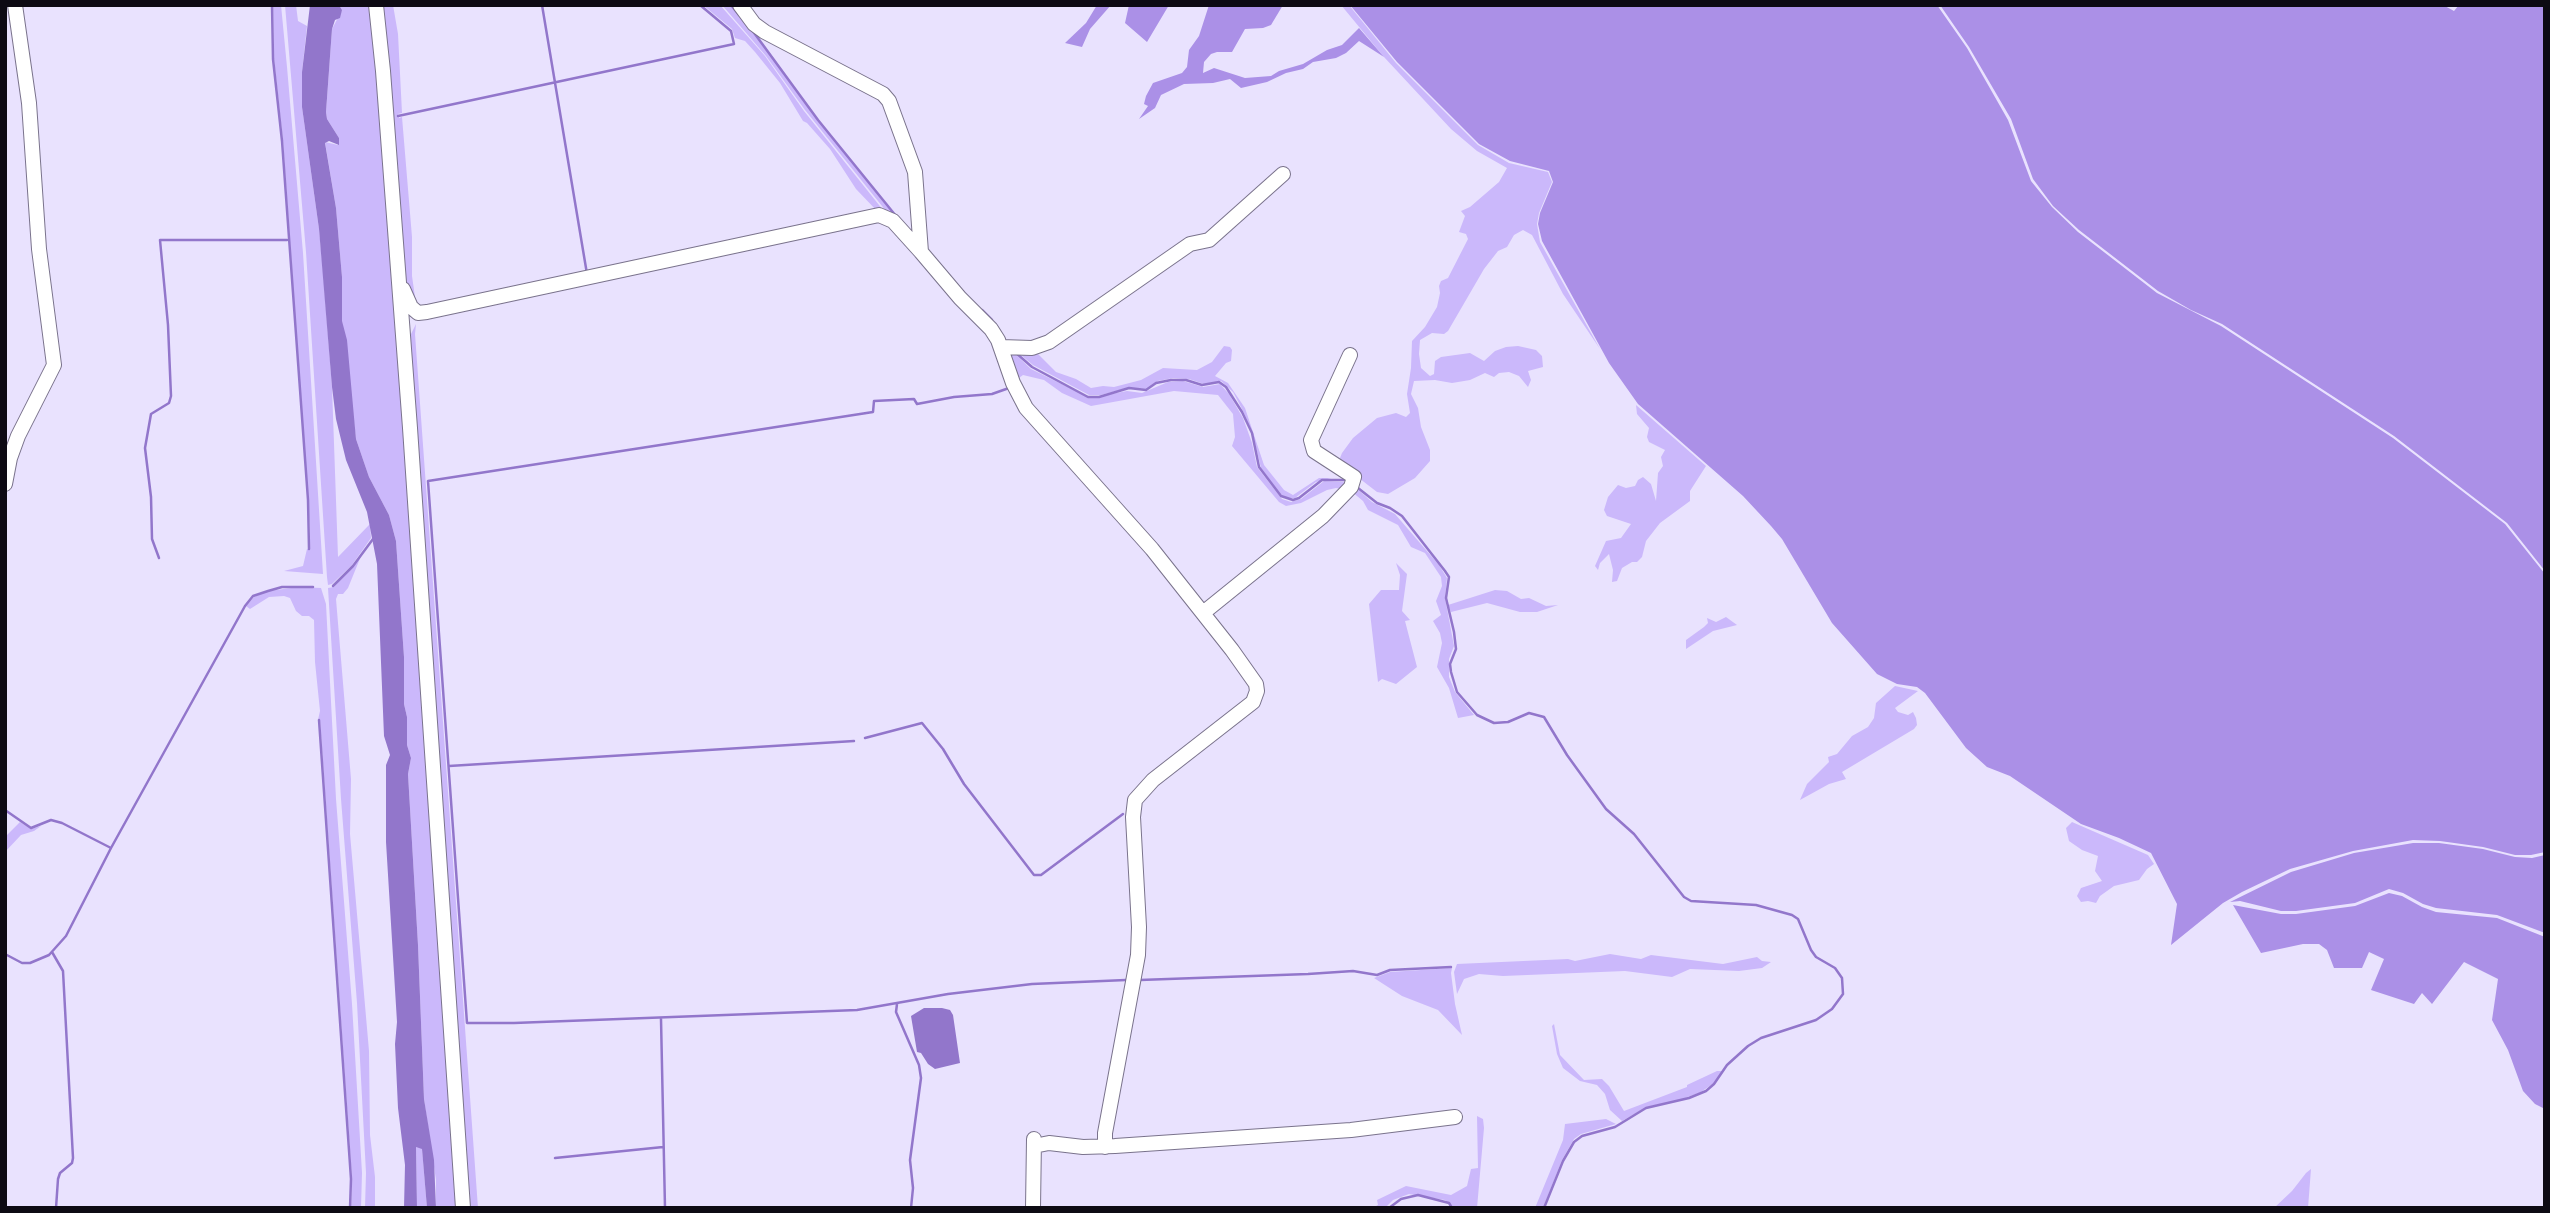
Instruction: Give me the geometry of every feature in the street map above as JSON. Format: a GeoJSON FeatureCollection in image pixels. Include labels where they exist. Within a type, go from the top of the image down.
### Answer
{"type":"FeatureCollection","features":[{"type":"Feature","properties":{"kind":"street"},"geometry":{"type":"LineString","coordinates":[[5,484],[18,436],[54,365],[40,261],[29,103],[15,5]]}},
{"type":"Feature","properties":{"kind":"street"},"geometry":{"type":"LineString","coordinates":[[376,5],[403,346],[463,1208]]}},
{"type":"Feature","properties":{"kind":"street"},"geometry":{"type":"LineString","coordinates":[[740,5],[754,24],[765,32],[883,94],[889,101],[915,172],[921,253]]}},
{"type":"Feature","properties":{"kind":"street"},"geometry":{"type":"LineString","coordinates":[[1001,347],[1032,348],[1049,342],[1190,244],[1209,240],[1283,174]]}},
{"type":"Feature","properties":{"kind":"street"},"geometry":{"type":"LineString","coordinates":[[403,346],[418,313],[879,215],[893,221],[960,298],[991,329],[1026,408],[1152,549],[1252,676],[1257,691],[1253,702],[1153,780],[1135,800],[1133,817],[1138,955],[1105,1133],[1105,1147]]}},
{"type":"Feature","properties":{"kind":"street"},"geometry":{"type":"LineString","coordinates":[[397,275],[411,307],[418,313]]}},
{"type":"Feature","properties":{"kind":"street"},"geometry":{"type":"LineString","coordinates":[[1203,613],[1323,516],[1354,481],[1354,477],[1321,457],[1311,446],[1314,433],[1350,355]]}},
{"type":"Feature","properties":{"kind":"street"},"geometry":{"type":"LineString","coordinates":[[1033,1208],[1034,1142],[1105,1147],[1351,1130],[1455,1117]]}},
{"type":"Feature","properties":{"kind":"shaded area"},"geometry":{"type":"Polygon","coordinates":[[[273,5],[281,5],[287,67],[303,253],[323,574],[284,571],[303,566],[307,549],[310,549],[310,531],[283,141],[274,59],[273,5]]]}},
{"type":"Feature","properties":{"kind":"shaded area"},"geometry":{"type":"Polygon","coordinates":[[[285,5],[296,5],[298,21],[307,26],[302,72],[302,107],[323,271],[332,387],[338,557],[370,524],[371,538],[352,565],[328,585],[306,252],[285,5]]]}},
{"type":"Feature","properties":{"kind":"shaded area"},"geometry":{"type":"Polygon","coordinates":[[[310,5],[339,5],[342,10],[332,29],[326,112],[327,119],[339,138],[339,145],[329,141],[325,143],[336,208],[342,277],[342,321],[347,340],[356,439],[369,477],[389,515],[396,541],[404,657],[404,704],[407,745],[411,758],[408,774],[424,1099],[434,1160],[436,1208],[427,1208],[422,1149],[416,1147],[417,1208],[404,1208],[405,1165],[398,1108],[395,1044],[397,1022],[386,842],[386,765],[390,755],[384,736],[377,564],[367,512],[346,460],[332,387],[319,229],[302,107],[302,72],[310,5]]]}},
{"type":"Feature","properties":{"kind":"shaded area"},"geometry":{"type":"Polygon","coordinates":[[[339,5],[373,5],[460,1208],[436,1208],[436,1180],[424,1099],[408,774],[411,758],[407,745],[404,704],[404,657],[396,541],[389,515],[369,477],[356,439],[342,322],[342,277],[336,208],[325,142],[338,145],[339,138],[327,119],[326,112],[332,29],[342,10],[339,5]]]}},
{"type":"Feature","properties":{"kind":"shaded area"},"geometry":{"type":"Polygon","coordinates":[[[379,5],[393,5],[398,34],[402,113],[398,114],[399,118],[402,117],[416,304],[400,273],[379,5]]]}},
{"type":"Feature","properties":{"kind":"shaded area"},"geometry":{"type":"Polygon","coordinates":[[[703,5],[720,5],[765,56],[804,111],[883,210],[878,212],[856,189],[830,149],[803,121],[780,83],[755,52],[745,41],[735,38],[732,29],[703,5]]]}},
{"type":"Feature","properties":{"kind":"shaded area"},"geometry":{"type":"Polygon","coordinates":[[[722,5],[730,5],[770,53],[818,120],[913,238],[894,221],[805,110],[766,56],[722,5]]]}},
{"type":"Feature","properties":{"kind":"shaded area"},"geometry":{"type":"Polygon","coordinates":[[[1097,5],[1111,5],[1090,29],[1082,47],[1065,43],[1086,23],[1097,5]]]}},
{"type":"Feature","properties":{"kind":"shaded area"},"geometry":{"type":"Polygon","coordinates":[[[1129,5],[1169,5],[1147,42],[1125,23],[1129,5]]]}},
{"type":"Feature","properties":{"kind":"shaded area"},"geometry":{"type":"Polygon","coordinates":[[[1209,5],[1283,5],[1271,25],[1245,29],[1232,52],[1211,54],[1204,62],[1203,73],[1214,68],[1245,78],[1271,76],[1342,45],[1359,28],[1384,57],[1359,41],[1336,58],[1313,62],[1303,69],[1267,82],[1241,88],[1230,79],[1213,83],[1184,84],[1161,95],[1155,108],[1139,119],[1148,106],[1144,104],[1153,83],[1182,73],[1187,67],[1189,50],[1199,36],[1209,5]]]}},
{"type":"Feature","properties":{"kind":"shaded area"},"geometry":{"type":"Polygon","coordinates":[[[1341,5],[1349,5],[1396,63],[1478,145],[1509,163],[1548,172],[1552,182],[1539,213],[1537,224],[1540,242],[1600,349],[1563,294],[1532,235],[1523,230],[1514,235],[1507,247],[1498,251],[1484,269],[1448,331],[1444,334],[1432,333],[1420,340],[1421,368],[1430,376],[1434,374],[1435,361],[1441,357],[1470,353],[1484,361],[1495,351],[1518,346],[1536,350],[1542,356],[1543,367],[1528,371],[1531,380],[1528,387],[1519,376],[1509,372],[1499,373],[1494,377],[1485,373],[1470,380],[1452,383],[1435,380],[1414,381],[1411,394],[1418,408],[1421,427],[1430,450],[1430,461],[1415,478],[1388,494],[1377,492],[1342,465],[1340,458],[1353,438],[1377,418],[1396,413],[1406,417],[1410,413],[1407,394],[1412,341],[1425,327],[1437,307],[1441,281],[1448,278],[1468,239],[1466,234],[1459,232],[1465,216],[1461,211],[1470,207],[1499,182],[1507,168],[1477,151],[1451,129],[1384,57],[1341,5]]]}},
{"type":"Feature","properties":{"kind":"shaded area"},"geometry":{"type":"Polygon","coordinates":[[[1350,5],[1937,5],[1967,48],[2008,120],[2031,181],[2052,207],[2078,232],[2157,293],[2221,326],[2393,438],[2505,524],[2545,574],[2545,852],[2515,855],[2483,847],[2413,840],[2353,851],[2290,869],[2242,892],[2223,903],[2171,945],[2177,904],[2151,853],[2081,824],[2010,776],[1987,767],[1966,748],[1925,693],[1917,687],[1897,684],[1877,674],[1832,623],[1782,539],[1771,526],[1743,496],[1638,404],[1609,363],[1542,241],[1538,224],[1553,182],[1549,171],[1510,161],[1479,144],[1397,62],[1350,5]]]}},
{"type":"Feature","properties":{"kind":"shaded area"},"geometry":{"type":"Polygon","coordinates":[[[1940,5],[2443,5],[2454,11],[2459,5],[2545,5],[2545,571],[2507,523],[2394,436],[2222,324],[2158,291],[2079,230],[2053,206],[2033,179],[2011,119],[1969,47],[1940,5]]]}},
{"type":"Feature","properties":{"kind":"shaded area"},"geometry":{"type":"Polygon","coordinates":[[[416,324],[478,1208],[466,1208],[410,336],[416,324]]]}},
{"type":"Feature","properties":{"kind":"shaded area"},"geometry":{"type":"Polygon","coordinates":[[[1224,346],[1232,350],[1231,361],[1215,376],[1228,383],[1245,408],[1264,465],[1284,490],[1293,495],[1319,478],[1331,478],[1316,482],[1295,498],[1280,494],[1261,468],[1252,431],[1241,407],[1233,392],[1221,381],[1204,384],[1173,378],[1158,381],[1147,389],[1127,388],[1101,395],[1089,395],[1033,365],[1016,351],[1038,354],[1056,372],[1091,388],[1114,387],[1141,380],[1163,368],[1197,370],[1212,362],[1224,346]]]}},
{"type":"Feature","properties":{"kind":"shaded area"},"geometry":{"type":"Polygon","coordinates":[[[1012,351],[1031,369],[1090,398],[1127,391],[1142,393],[1168,382],[1183,381],[1203,387],[1220,384],[1243,418],[1257,467],[1282,499],[1291,502],[1301,499],[1324,481],[1346,482],[1346,490],[1327,490],[1301,503],[1286,506],[1279,502],[1232,446],[1235,437],[1233,414],[1218,395],[1174,391],[1091,406],[1062,393],[1044,380],[1023,375],[1015,381],[1006,353],[1012,351]]]}},
{"type":"Feature","properties":{"kind":"shaded area"},"geometry":{"type":"Polygon","coordinates":[[[1636,405],[1706,466],[1690,491],[1690,501],[1660,523],[1646,541],[1642,557],[1622,568],[1617,581],[1612,582],[1613,570],[1609,554],[1600,563],[1598,570],[1595,566],[1606,541],[1621,538],[1631,524],[1607,516],[1604,510],[1608,497],[1618,485],[1626,488],[1635,486],[1643,477],[1651,484],[1656,501],[1658,473],[1663,466],[1661,457],[1665,450],[1649,442],[1649,428],[1637,414],[1636,405]]]}},
{"type":"Feature","properties":{"kind":"shaded area"},"geometry":{"type":"Polygon","coordinates":[[[1355,487],[1372,502],[1395,514],[1447,578],[1445,598],[1454,646],[1449,659],[1449,677],[1455,692],[1474,715],[1458,718],[1449,688],[1437,667],[1442,643],[1433,621],[1441,615],[1436,601],[1442,586],[1441,577],[1425,553],[1411,547],[1398,525],[1368,510],[1363,501],[1351,491],[1355,487]]]}},
{"type":"Feature","properties":{"kind":"shaded area"},"geometry":{"type":"Polygon","coordinates":[[[361,556],[348,588],[343,594],[338,594],[336,599],[351,779],[350,834],[369,1051],[370,1135],[375,1177],[375,1208],[365,1208],[366,1173],[357,1003],[328,588],[334,587],[361,556]]]}},
{"type":"Feature","properties":{"kind":"shaded area"},"geometry":{"type":"Polygon","coordinates":[[[1396,563],[1407,574],[1402,611],[1410,620],[1405,621],[1417,667],[1396,684],[1382,679],[1378,682],[1369,604],[1381,590],[1399,590],[1400,575],[1396,563]]]}},
{"type":"Feature","properties":{"kind":"shaded area"},"geometry":{"type":"Polygon","coordinates":[[[299,587],[321,588],[326,604],[336,799],[362,1173],[361,1208],[351,1208],[352,1179],[318,720],[320,711],[314,620],[309,616],[302,616],[296,611],[290,598],[284,596],[269,597],[250,609],[246,606],[254,597],[268,591],[299,587]]]}},
{"type":"Feature","properties":{"kind":"shaded area"},"geometry":{"type":"Polygon","coordinates":[[[1495,590],[1507,591],[1521,599],[1529,598],[1546,606],[1558,605],[1537,612],[1520,612],[1487,603],[1451,612],[1448,605],[1495,590]]]}},
{"type":"Feature","properties":{"kind":"shaded area"},"geometry":{"type":"Polygon","coordinates":[[[1726,617],[1737,625],[1713,631],[1686,649],[1686,640],[1708,623],[1707,618],[1716,622],[1726,617]]]}},
{"type":"Feature","properties":{"kind":"shaded area"},"geometry":{"type":"Polygon","coordinates":[[[1895,686],[1918,691],[1895,708],[1908,715],[1913,712],[1917,725],[1914,729],[1842,772],[1846,779],[1829,784],[1800,800],[1807,784],[1829,762],[1828,757],[1837,754],[1852,736],[1868,727],[1874,718],[1876,703],[1895,686]]]}},
{"type":"Feature","properties":{"kind":"shaded area"},"geometry":{"type":"Polygon","coordinates":[[[20,822],[31,829],[41,826],[21,835],[5,852],[5,837],[20,822]]]}},
{"type":"Feature","properties":{"kind":"shaded area"},"geometry":{"type":"Polygon","coordinates":[[[2072,822],[2148,855],[2154,864],[2139,880],[2114,886],[2100,896],[2096,903],[2081,902],[2077,896],[2081,888],[2102,881],[2095,871],[2098,856],[2069,841],[2066,828],[2072,822]]]}},
{"type":"Feature","properties":{"kind":"shaded area"},"geometry":{"type":"Polygon","coordinates":[[[2413,843],[2439,843],[2483,849],[2515,857],[2532,858],[2545,855],[2545,933],[2497,915],[2436,908],[2389,889],[2355,903],[2296,911],[2281,911],[2240,901],[2230,902],[2291,872],[2354,853],[2413,843]]]}},
{"type":"Feature","properties":{"kind":"shaded area"},"geometry":{"type":"Polygon","coordinates":[[[2389,893],[2436,912],[2497,918],[2545,937],[2545,1109],[2535,1104],[2523,1091],[2508,1050],[2492,1020],[2498,979],[2464,962],[2432,1004],[2422,993],[2414,1004],[2371,990],[2384,959],[2369,952],[2362,968],[2334,968],[2327,950],[2319,944],[2303,944],[2261,953],[2233,905],[2281,914],[2296,914],[2355,906],[2389,893]]]}},
{"type":"Feature","properties":{"kind":"shaded area"},"geometry":{"type":"Polygon","coordinates":[[[1610,954],[1641,959],[1651,955],[1723,964],[1757,957],[1771,962],[1762,968],[1739,971],[1690,969],[1672,977],[1625,971],[1503,976],[1479,974],[1464,979],[1457,994],[1454,972],[1457,964],[1568,959],[1575,961],[1610,954]]]}},
{"type":"Feature","properties":{"kind":"shaded area"},"geometry":{"type":"Polygon","coordinates":[[[1452,968],[1455,1004],[1462,1035],[1438,1010],[1402,996],[1374,978],[1390,972],[1452,968]]]}},
{"type":"Feature","properties":{"kind":"shaded area"},"geometry":{"type":"Polygon","coordinates":[[[924,1008],[950,1010],[960,1063],[935,1069],[917,1052],[911,1016],[924,1008]]]}},
{"type":"Feature","properties":{"kind":"shaded area"},"geometry":{"type":"Polygon","coordinates":[[[1554,1024],[1560,1055],[1584,1080],[1602,1079],[1624,1111],[1722,1071],[1714,1083],[1701,1092],[1647,1107],[1622,1121],[1610,1110],[1605,1094],[1597,1085],[1580,1081],[1563,1068],[1557,1054],[1552,1026],[1554,1024]]]}},
{"type":"Feature","properties":{"kind":"shaded area"},"geometry":{"type":"Polygon","coordinates":[[[1477,1116],[1483,1119],[1484,1128],[1477,1208],[1454,1208],[1445,1200],[1409,1194],[1393,1200],[1385,1208],[1372,1208],[1378,1205],[1377,1200],[1406,1186],[1451,1195],[1467,1186],[1471,1169],[1478,1168],[1477,1116]]]}},
{"type":"Feature","properties":{"kind":"shaded area"},"geometry":{"type":"Polygon","coordinates":[[[1606,1119],[1616,1124],[1581,1134],[1574,1139],[1562,1160],[1543,1208],[1535,1208],[1563,1140],[1565,1124],[1606,1119]]]}},
{"type":"Feature","properties":{"kind":"shaded area"},"geometry":{"type":"Polygon","coordinates":[[[416,1147],[422,1148],[427,1208],[417,1208],[416,1147]]]}},
{"type":"Feature","properties":{"kind":"shaded area"},"geometry":{"type":"Polygon","coordinates":[[[2311,1169],[2308,1208],[2274,1208],[2292,1191],[2311,1169]]]}},
{"type":"Feature","properties":{"kind":"waterway"},"geometry":{"type":"LineString","coordinates":[[272,5],[273,59],[282,141],[308,500],[309,549]]}},
{"type":"Feature","properties":{"kind":"waterway"},"geometry":{"type":"LineString","coordinates":[[542,5],[587,274]]}},
{"type":"Feature","properties":{"kind":"waterway"},"geometry":{"type":"LineString","coordinates":[[398,116],[734,44],[731,31],[700,5]]}},
{"type":"Feature","properties":{"kind":"waterway"},"geometry":{"type":"LineString","coordinates":[[731,5],[739,15]]}},
{"type":"Feature","properties":{"kind":"waterway"},"geometry":{"type":"LineString","coordinates":[[752,30],[818,120],[896,216]]}},
{"type":"Feature","properties":{"kind":"waterway"},"geometry":{"type":"LineString","coordinates":[[159,558],[152,539],[151,497],[145,448],[151,414],[169,403],[171,396],[160,240],[287,240]]}},
{"type":"Feature","properties":{"kind":"waterway"},"geometry":{"type":"LineString","coordinates":[[982,310],[992,320]]}},
{"type":"Feature","properties":{"kind":"waterway"},"geometry":{"type":"LineString","coordinates":[[1016,353],[1032,367],[1088,397],[1099,397],[1129,388],[1146,390],[1156,383],[1171,380],[1186,380],[1202,385],[1219,382],[1226,387],[1242,412],[1252,433],[1259,467],[1281,496],[1293,500],[1322,480],[1346,480]]}},
{"type":"Feature","properties":{"kind":"waterway"},"geometry":{"type":"LineString","coordinates":[[1009,388],[992,394],[917,404],[914,399],[874,401],[873,412],[428,481],[467,1023],[857,1010],[948,994],[1032,984],[1126,980]]}},
{"type":"Feature","properties":{"kind":"waterway"},"geometry":{"type":"LineString","coordinates":[[1358,488],[1377,503],[1402,516],[1449,577],[1446,598],[1456,649],[1450,664],[1451,672],[1457,692],[1477,715],[1494,723],[1508,722],[1529,713],[1544,717],[1567,755],[1606,809],[1634,834],[1684,897],[1691,901],[1756,905],[1792,915],[1798,919],[1816,957],[1835,968],[1842,978],[1843,994],[1832,1009],[1816,1020],[1761,1038],[1748,1046],[1727,1065],[1706,1091],[1689,1098],[1646,1108],[1615,1127],[1582,1136],[1574,1142],[1563,1161],[1544,1208]]}},
{"type":"Feature","properties":{"kind":"waterway"},"geometry":{"type":"LineString","coordinates":[[333,586],[353,566],[373,539]]}},
{"type":"Feature","properties":{"kind":"waterway"},"geometry":{"type":"LineString","coordinates":[[5,954],[22,963],[30,963],[49,955],[66,936],[111,848],[253,596],[282,587],[313,587]]}},
{"type":"Feature","properties":{"kind":"waterway"},"geometry":{"type":"LineString","coordinates":[[319,720],[351,1179],[350,1208]]}},
{"type":"Feature","properties":{"kind":"waterway"},"geometry":{"type":"LineString","coordinates":[[865,738],[922,723],[943,749],[964,784],[1034,875],[1041,875],[1123,814]]}},
{"type":"Feature","properties":{"kind":"waterway"},"geometry":{"type":"LineString","coordinates":[[449,766],[854,741]]}},
{"type":"Feature","properties":{"kind":"waterway"},"geometry":{"type":"LineString","coordinates":[[5,810],[31,828],[51,820],[111,848]]}},
{"type":"Feature","properties":{"kind":"waterway"},"geometry":{"type":"LineString","coordinates":[[52,952],[63,971],[73,1158],[72,1163],[60,1173],[56,1208]]}},
{"type":"Feature","properties":{"kind":"waterway"},"geometry":{"type":"LineString","coordinates":[[1140,980],[1353,971],[1377,975],[1390,970],[1451,967]]}},
{"type":"Feature","properties":{"kind":"waterway"},"geometry":{"type":"LineString","coordinates":[[897,1004],[896,1012],[919,1065],[921,1078],[910,1160],[913,1188],[911,1208]]}},
{"type":"Feature","properties":{"kind":"waterway"},"geometry":{"type":"LineString","coordinates":[[661,1019],[665,1208]]}},
{"type":"Feature","properties":{"kind":"waterway"},"geometry":{"type":"LineString","coordinates":[[555,1158],[663,1147]]}},
{"type":"Feature","properties":{"kind":"waterway"},"geometry":{"type":"LineString","coordinates":[[1389,1208],[1401,1199],[1418,1195],[1449,1203],[1452,1208]]}}]}
